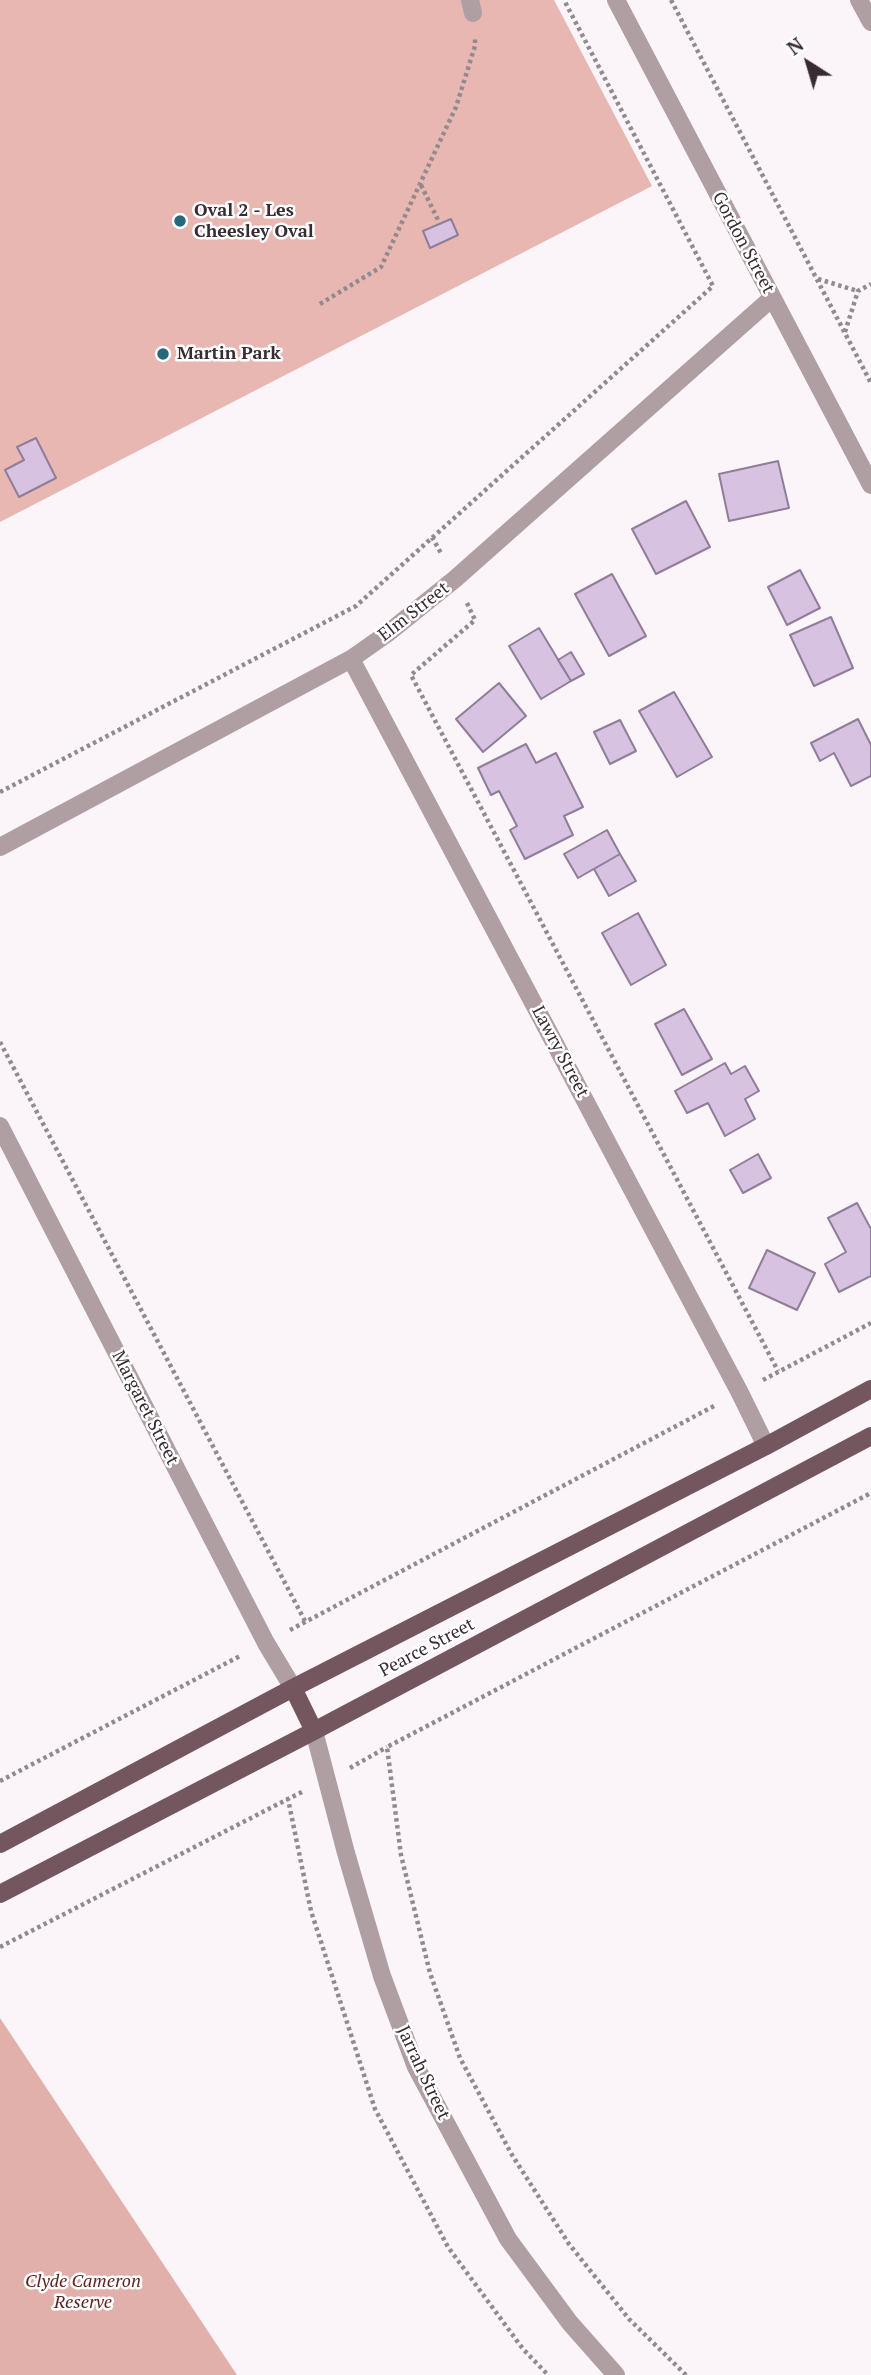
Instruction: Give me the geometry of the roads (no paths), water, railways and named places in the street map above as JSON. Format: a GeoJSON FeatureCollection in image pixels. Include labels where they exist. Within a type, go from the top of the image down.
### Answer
{"type":"FeatureCollection","features":[{"type":"Feature","properties":{"kind":"main road","name":"Pearce Street"},"geometry":{"type":"LineString","coordinates":[[0,1844],[293,1688],[766,1446],[871,1389]]}},
{"type":"Feature","properties":{"kind":"main road","name":"Pearce Street"},"geometry":{"type":"LineString","coordinates":[[0,1894],[871,1436]]}},
{"type":"Feature","properties":{"kind":"main road"},"geometry":{"type":"LineString","coordinates":[[293,1688],[314,1731]]}},
{"type":"Feature","properties":{"kind":"street","name":"Gordon Street"},"geometry":{"type":"LineString","coordinates":[[617,0],[871,485]]}},
{"type":"Feature","properties":{"kind":"street"},"geometry":{"type":"LineString","coordinates":[[859,0],[871,22]]}},
{"type":"Feature","properties":{"kind":"street","name":"Elm Street"},"geometry":{"type":"LineString","coordinates":[[0,847],[351,659],[388,633],[455,579],[772,298]]}},
{"type":"Feature","properties":{"kind":"street","name":"Lawry Street"},"geometry":{"type":"LineString","coordinates":[[351,659],[766,1446]]}},
{"type":"Feature","properties":{"kind":"street","name":"Margaret Street"},"geometry":{"type":"LineString","coordinates":[[0,1126],[266,1643],[293,1688]]}},
{"type":"Feature","properties":{"kind":"street","name":"Jarrah Street"},"geometry":{"type":"LineString","coordinates":[[314,1731],[382,1976],[416,2067],[508,2239],[570,2323],[616,2375]]}},
{"type":"Feature","properties":{"kind":"place","name":"Oval 2 - Les Cheesley Oval"},"geometry":{"type":"Point","coordinates":[180,221]}},
{"type":"Feature","properties":{"kind":"place","name":"Martin Park"},"geometry":{"type":"Point","coordinates":[163,354]}},
{"type":"Feature","properties":{"kind":"park label","name":"Clyde Cameron Reserve"},"geometry":{"type":"Point","coordinates":[83,2292]}}]}
